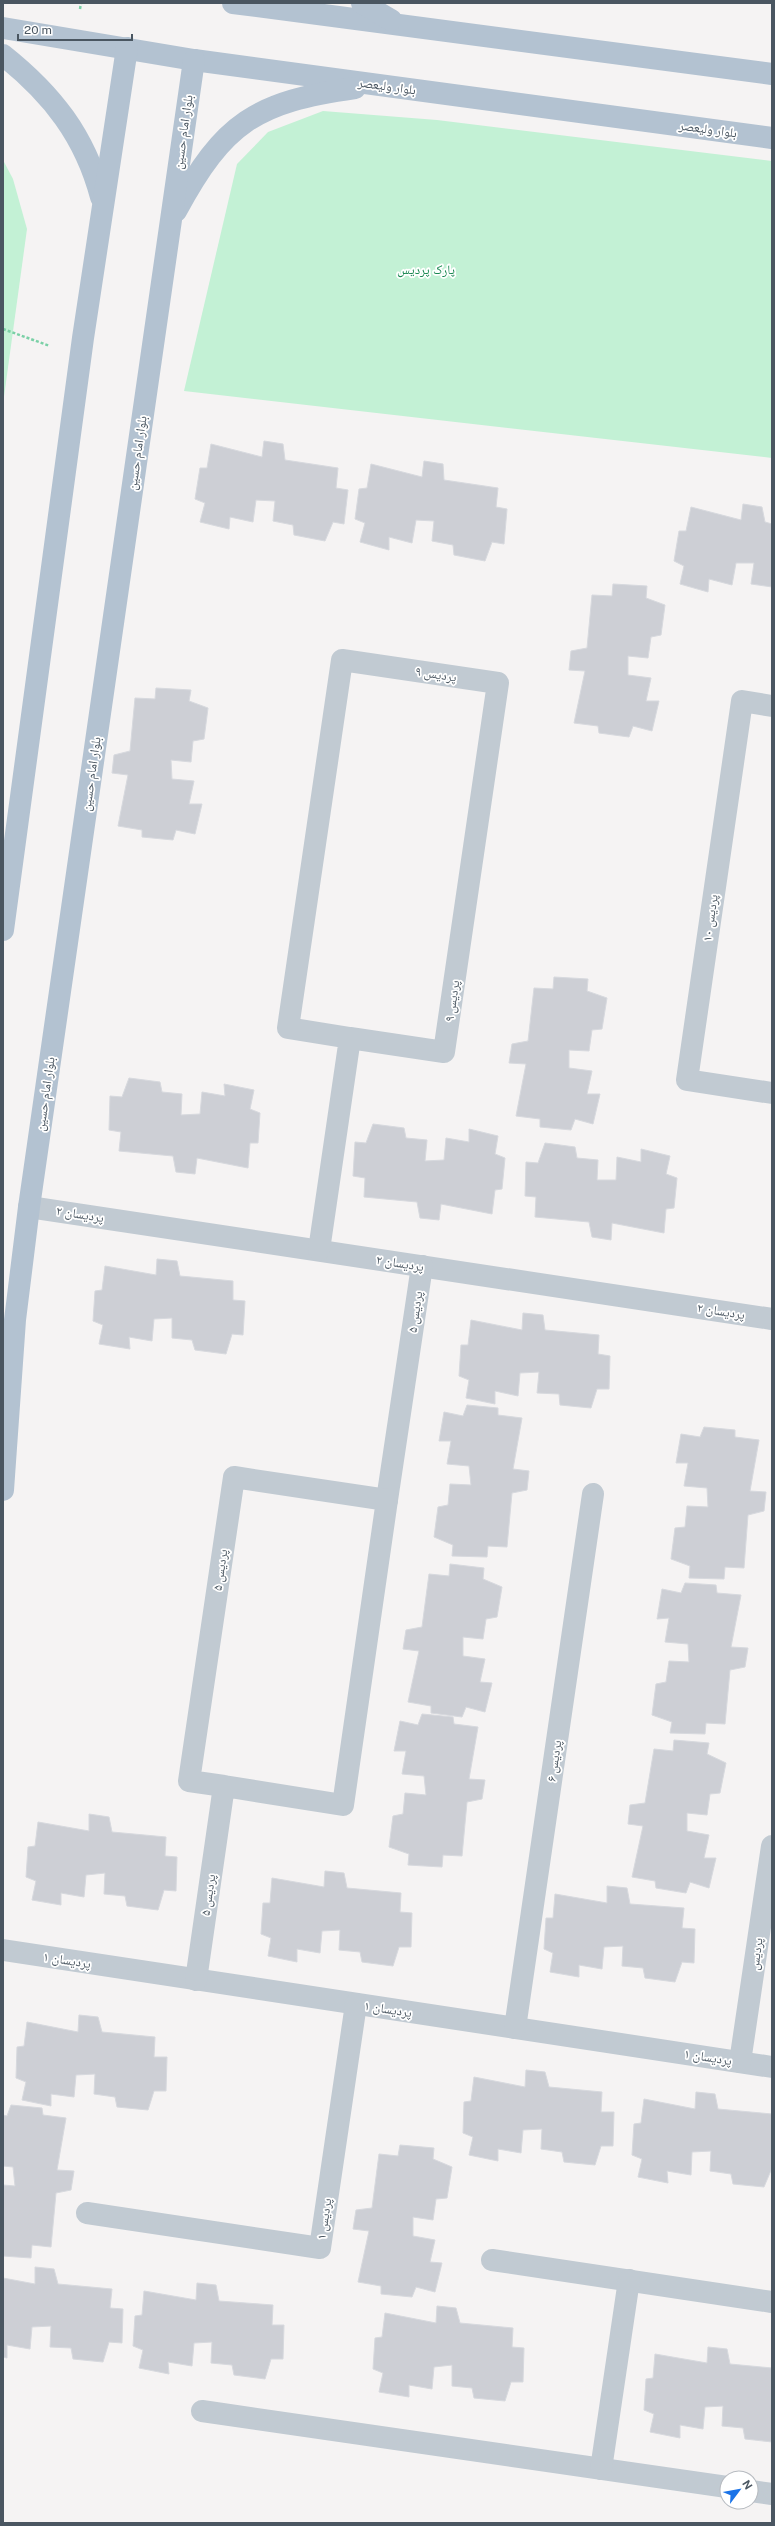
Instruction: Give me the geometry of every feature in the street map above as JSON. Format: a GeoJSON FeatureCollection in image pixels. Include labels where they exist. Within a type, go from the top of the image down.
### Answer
{"type":"FeatureCollection","features":[{"type":"Feature","properties":{"kind":"main road"},"geometry":{"type":"LineString","coordinates":[[232,3],[772,74]]}},
{"type":"Feature","properties":{"kind":"main road"},"geometry":{"type":"LineString","coordinates":[[362,3],[399,25]]}},
{"type":"Feature","properties":{"kind":"main road","name":"بلوار ولیعصر"},"geometry":{"type":"LineString","coordinates":[[3,28],[194,60],[772,138]]}},
{"type":"Feature","properties":{"kind":"main road"},"geometry":{"type":"LineString","coordinates":[[3,930],[81,357],[127,48]]}},
{"type":"Feature","properties":{"kind":"main road"},"geometry":{"type":"LineString","coordinates":[[3,55],[34,82],[70,125],[92,164],[103,204]]}},
{"type":"Feature","properties":{"kind":"main road","name":"بلوار امام حسین"},"geometry":{"type":"LineString","coordinates":[[3,1490],[9,1320],[29,1207],[194,60]]}},
{"type":"Feature","properties":{"kind":"main road"},"geometry":{"type":"LineString","coordinates":[[170,222],[201,168],[216,147],[235,128],[281,103],[321,94],[379,84]]}},
{"type":"Feature","properties":{"kind":"street","name":"پردیس ۹"},"geometry":{"type":"LineString","coordinates":[[342,660],[498,683],[444,1052],[350,1038],[288,1028],[342,660]]}},
{"type":"Feature","properties":{"kind":"street","name":"پردیس ۱۰"},"geometry":{"type":"LineString","coordinates":[[772,706],[742,701],[687,1080],[772,1093]]}},
{"type":"Feature","properties":{"kind":"street"},"geometry":{"type":"LineString","coordinates":[[319,1250],[350,1038]]}},
{"type":"Feature","properties":{"kind":"street","name":"پردیسان ۲"},"geometry":{"type":"LineString","coordinates":[[29,1207],[772,1319]]}},
{"type":"Feature","properties":{"kind":"street","name":"پردیس ۵"},"geometry":{"type":"LineString","coordinates":[[387,1500],[234,1477],[190,1781],[342,1805],[422,1266]]}},
{"type":"Feature","properties":{"kind":"street","name":"پردیس ۶"},"geometry":{"type":"LineString","coordinates":[[515,2028],[594,1494]]}},
{"type":"Feature","properties":{"kind":"street","name":"پردیس ۵"},"geometry":{"type":"LineString","coordinates":[[196,1980],[224,1786]]}},
{"type":"Feature","properties":{"kind":"street","name":"پردیس"},"geometry":{"type":"LineString","coordinates":[[740,2062],[772,1846]]}},
{"type":"Feature","properties":{"kind":"street","name":"پردیسان ۱"},"geometry":{"type":"LineString","coordinates":[[3,1950],[772,2067]]}},
{"type":"Feature","properties":{"kind":"street","name":"پردیس ۱"},"geometry":{"type":"LineString","coordinates":[[87,2213],[320,2248],[356,2004]]}},
{"type":"Feature","properties":{"kind":"street"},"geometry":{"type":"LineString","coordinates":[[492,2260],[772,2302]]}},
{"type":"Feature","properties":{"kind":"street"},"geometry":{"type":"LineString","coordinates":[[602,2469],[630,2280]]}},
{"type":"Feature","properties":{"kind":"street"},"geometry":{"type":"LineString","coordinates":[[202,2411],[719,2486]]}},
{"type":"Feature","properties":{"kind":"street"},"geometry":{"type":"LineString","coordinates":[[759,2492],[772,2494]]}},
{"type":"Feature","properties":{"kind":"path"},"geometry":{"type":"LineString","coordinates":[[3,330],[81,357]]}},
{"type":"Feature","properties":{"kind":"green space","name":"پارک پردیس"},"geometry":{"type":"Polygon","coordinates":[[[323,111],[437,120],[772,161],[772,458],[184,391],[237,164],[268,132],[323,111]]]}},
{"type":"Feature","properties":{"kind":"green space"},"geometry":{"type":"Polygon","coordinates":[[[3,160],[13,179],[27,229],[3,404],[3,160]]]}},
{"type":"Feature","properties":{"kind":"building"},"geometry":{"type":"Polygon","coordinates":[[[264,441],[283,444],[285,460],[338,468],[336,488],[348,490],[344,524],[333,522],[325,541],[294,535],[293,525],[273,521],[275,501],[256,500],[253,522],[230,517],[229,529],[200,522],[205,503],[195,499],[200,468],[207,468],[211,444],[262,457],[264,441]]]}},
{"type":"Feature","properties":{"kind":"building"},"geometry":{"type":"Polygon","coordinates":[[[424,461],[443,464],[444,480],[498,488],[496,507],[507,509],[504,544],[492,542],[485,561],[454,555],[453,545],[432,541],[434,521],[416,520],[412,543],[389,537],[389,550],[360,542],[365,523],[355,519],[359,489],[367,488],[371,464],[422,477],[424,461]]]}},
{"type":"Feature","properties":{"kind":"building"},"geometry":{"type":"Polygon","coordinates":[[[743,504],[762,507],[765,522],[772,524],[772,587],[751,584],[754,563],[736,563],[732,585],[709,579],[708,592],[680,584],[684,566],[674,561],[679,531],[686,531],[691,507],[741,520],[743,504]]]}},
{"type":"Feature","properties":{"kind":"building"},"geometry":{"type":"Polygon","coordinates":[[[613,584],[647,586],[646,598],[665,605],[661,635],[651,637],[648,658],[628,656],[628,675],[651,678],[646,701],[659,701],[652,731],[633,726],[629,737],[599,733],[598,726],[574,723],[585,671],[569,670],[571,651],[587,648],[592,595],[612,596],[613,584]]]}},
{"type":"Feature","properties":{"kind":"building"},"geometry":{"type":"Polygon","coordinates":[[[156,688],[191,690],[189,701],[208,708],[204,739],[193,741],[191,762],[171,760],[172,779],[194,781],[189,804],[202,804],[195,834],[176,830],[173,840],[142,837],[142,830],[118,826],[128,775],[112,773],[114,755],[130,751],[135,698],[155,699],[156,688]]]}},
{"type":"Feature","properties":{"kind":"building"},"geometry":{"type":"Polygon","coordinates":[[[554,977],[588,979],[587,991],[607,998],[602,1029],[592,1030],[589,1051],[569,1050],[569,1068],[592,1071],[587,1094],[600,1094],[593,1124],[575,1119],[571,1130],[540,1127],[540,1119],[516,1116],[526,1064],[509,1063],[512,1044],[528,1041],[534,988],[553,989],[554,977]]]}},
{"type":"Feature","properties":{"kind":"building"},"geometry":{"type":"Polygon","coordinates":[[[129,1078],[160,1082],[162,1092],[182,1094],[181,1115],[200,1114],[202,1092],[225,1096],[224,1084],[254,1090],[250,1109],[260,1113],[258,1143],[250,1143],[248,1168],[197,1158],[195,1174],[176,1172],[173,1156],[119,1151],[121,1132],[109,1130],[110,1096],[122,1097],[129,1078]]]}},
{"type":"Feature","properties":{"kind":"building"},"geometry":{"type":"Polygon","coordinates":[[[373,1124],[404,1128],[406,1138],[427,1140],[425,1161],[444,1160],[446,1138],[469,1142],[469,1129],[498,1136],[495,1154],[505,1158],[502,1189],[495,1190],[492,1214],[441,1204],[439,1220],[420,1218],[417,1202],[364,1197],[365,1178],[353,1176],[355,1142],[366,1143],[373,1124]]]}},
{"type":"Feature","properties":{"kind":"building"},"geometry":{"type":"Polygon","coordinates":[[[545,1143],[575,1147],[577,1158],[598,1160],[597,1180],[616,1180],[617,1157],[641,1162],[641,1149],[670,1156],[666,1174],[677,1178],[674,1208],[666,1209],[664,1233],[612,1223],[611,1240],[592,1237],[589,1222],[535,1217],[536,1197],[525,1196],[526,1162],[538,1163],[545,1143]]]}},
{"type":"Feature","properties":{"kind":"building"},"geometry":{"type":"Polygon","coordinates":[[[157,1259],[177,1261],[180,1276],[233,1281],[233,1300],[245,1301],[243,1335],[232,1334],[226,1354],[195,1350],[192,1340],[172,1338],[172,1318],[154,1319],[152,1341],[129,1337],[130,1349],[99,1344],[103,1325],[93,1321],[95,1291],[102,1290],[105,1266],[156,1275],[157,1259]]]}},
{"type":"Feature","properties":{"kind":"building"},"geometry":{"type":"Polygon","coordinates":[[[523,1313],[543,1315],[545,1330],[599,1335],[598,1354],[610,1356],[609,1389],[597,1389],[591,1408],[560,1405],[559,1394],[537,1393],[539,1372],[520,1373],[518,1396],[495,1391],[495,1404],[466,1398],[469,1380],[459,1376],[461,1345],[468,1345],[471,1320],[522,1330],[523,1313]]]}},
{"type":"Feature","properties":{"kind":"building"},"geometry":{"type":"Polygon","coordinates":[[[467,1405],[498,1408],[498,1415],[522,1418],[513,1469],[529,1471],[527,1490],[512,1493],[507,1547],[488,1546],[487,1557],[452,1556],[453,1545],[434,1537],[438,1507],[448,1505],[450,1484],[471,1485],[469,1466],[447,1464],[451,1441],[439,1441],[444,1412],[463,1416],[467,1405]]]}},
{"type":"Feature","properties":{"kind":"building"},"geometry":{"type":"Polygon","coordinates":[[[704,1427],[735,1430],[735,1437],[759,1440],[750,1491],[766,1492],[764,1511],[748,1515],[744,1568],[725,1567],[724,1579],[689,1578],[690,1566],[671,1559],[675,1528],[685,1527],[687,1506],[708,1507],[707,1488],[684,1486],[688,1463],[676,1463],[681,1434],[700,1437],[704,1427]]]}},
{"type":"Feature","properties":{"kind":"building"},"geometry":{"type":"Polygon","coordinates":[[[450,1564],[484,1568],[483,1579],[502,1587],[497,1617],[486,1619],[483,1639],[463,1637],[463,1656],[485,1659],[480,1682],[492,1683],[485,1712],[466,1707],[462,1717],[431,1713],[431,1706],[408,1702],[419,1651],[403,1649],[406,1630],[422,1627],[429,1574],[449,1576],[450,1564]]]}},
{"type":"Feature","properties":{"kind":"building"},"geometry":{"type":"Polygon","coordinates":[[[685,1583],[716,1585],[717,1593],[741,1595],[731,1647],[748,1648],[745,1667],[730,1670],[725,1724],[706,1723],[705,1734],[670,1733],[672,1722],[652,1715],[656,1684],[666,1682],[669,1661],[689,1662],[688,1644],[665,1642],[669,1618],[657,1619],[662,1589],[681,1593],[685,1583]]]}},
{"type":"Feature","properties":{"kind":"building"},"geometry":{"type":"Polygon","coordinates":[[[422,1714],[453,1717],[454,1724],[478,1727],[469,1779],[485,1780],[482,1799],[467,1802],[462,1856],[443,1855],[442,1867],[408,1865],[409,1854],[389,1847],[393,1816],[403,1814],[405,1793],[426,1795],[424,1776],[402,1774],[406,1751],[394,1751],[400,1721],[418,1725],[422,1714]]]}},
{"type":"Feature","properties":{"kind":"building"},"geometry":{"type":"Polygon","coordinates":[[[674,1740],[709,1743],[707,1754],[726,1763],[720,1793],[710,1794],[707,1815],[687,1813],[687,1831],[709,1835],[704,1858],[716,1858],[709,1888],[690,1882],[686,1893],[656,1888],[655,1881],[632,1877],[643,1826],[628,1824],[630,1805],[645,1803],[654,1749],[673,1751],[674,1740]]]}},
{"type":"Feature","properties":{"kind":"building"},"geometry":{"type":"Polygon","coordinates":[[[89,1814],[109,1817],[112,1832],[166,1837],[165,1856],[177,1857],[176,1891],[164,1890],[158,1910],[127,1906],[125,1896],[104,1894],[105,1873],[86,1875],[84,1897],[61,1893],[61,1905],[32,1900],[36,1881],[26,1877],[28,1847],[35,1846],[38,1822],[89,1831],[89,1814]]]}},
{"type":"Feature","properties":{"kind":"building"},"geometry":{"type":"Polygon","coordinates":[[[325,1871],[344,1873],[347,1888],[401,1893],[400,1912],[412,1913],[411,1947],[399,1947],[393,1966],[362,1962],[360,1952],[339,1950],[340,1930],[322,1931],[320,1953],[297,1949],[297,1962],[268,1956],[271,1938],[261,1934],[263,1903],[270,1903],[272,1878],[324,1887],[325,1871]]]}},
{"type":"Feature","properties":{"kind":"building"},"geometry":{"type":"Polygon","coordinates":[[[607,1886],[627,1888],[630,1904],[684,1908],[682,1928],[695,1929],[694,1963],[682,1962],[675,1982],[645,1978],[643,1968],[622,1966],[623,1946],[604,1947],[602,1969],[579,1965],[579,1977],[550,1972],[553,1953],[544,1949],[546,1918],[553,1918],[555,1894],[607,1903],[607,1886]]]}},
{"type":"Feature","properties":{"kind":"building"},"geometry":{"type":"Polygon","coordinates":[[[79,2015],[98,2017],[102,2032],[155,2037],[154,2057],[167,2057],[166,2091],[154,2091],[148,2110],[117,2107],[115,2097],[94,2094],[95,2074],[76,2075],[74,2097],[51,2094],[51,2106],[22,2100],[26,2082],[16,2078],[17,2047],[24,2046],[27,2022],[78,2032],[79,2015]]]}},
{"type":"Feature","properties":{"kind":"building"},"geometry":{"type":"Polygon","coordinates":[[[526,2070],[545,2072],[549,2087],[602,2092],[601,2112],[614,2112],[613,2146],[601,2146],[595,2165],[564,2162],[562,2152],[541,2149],[542,2129],[523,2130],[521,2153],[498,2149],[498,2161],[469,2155],[473,2137],[463,2133],[464,2102],[471,2101],[474,2077],[525,2087],[526,2070]]]}},
{"type":"Feature","properties":{"kind":"building"},"geometry":{"type":"Polygon","coordinates":[[[696,2092],[715,2094],[718,2109],[772,2114],[772,2168],[764,2187],[733,2184],[731,2174],[710,2171],[711,2151],[692,2152],[691,2175],[667,2171],[668,2183],[638,2177],[642,2159],[632,2155],[634,2124],[641,2123],[644,2099],[695,2109],[696,2092]]]}},
{"type":"Feature","properties":{"kind":"building"},"geometry":{"type":"Polygon","coordinates":[[[11,2105],[42,2108],[43,2115],[66,2118],[57,2170],[74,2171],[71,2190],[56,2193],[51,2247],[32,2245],[31,2258],[3,2256],[3,2185],[15,2186],[13,2167],[3,2166],[3,2115],[7,2116],[11,2105]]]}},
{"type":"Feature","properties":{"kind":"building"},"geometry":{"type":"Polygon","coordinates":[[[400,2145],[434,2148],[433,2159],[452,2167],[447,2198],[436,2199],[433,2220],[413,2217],[413,2236],[435,2240],[430,2262],[442,2263],[435,2292],[416,2287],[412,2297],[381,2294],[381,2286],[358,2282],[369,2231],[353,2229],[356,2210],[372,2208],[379,2154],[398,2156],[400,2145]]]}},
{"type":"Feature","properties":{"kind":"building"},"geometry":{"type":"Polygon","coordinates":[[[35,2267],[54,2269],[58,2284],[112,2289],[110,2308],[123,2309],[122,2343],[109,2342],[103,2362],[73,2359],[71,2348],[50,2347],[51,2326],[32,2327],[30,2349],[7,2345],[7,2358],[3,2357],[3,2278],[35,2284],[35,2267]]]}},
{"type":"Feature","properties":{"kind":"building"},"geometry":{"type":"Polygon","coordinates":[[[197,2283],[216,2285],[219,2301],[273,2305],[272,2325],[284,2325],[283,2359],[271,2359],[265,2379],[234,2375],[232,2365],[211,2363],[212,2342],[194,2343],[192,2366],[168,2362],[169,2374],[139,2368],[143,2350],[133,2346],[135,2316],[142,2315],[144,2291],[196,2300],[197,2283]]]}},
{"type":"Feature","properties":{"kind":"building"},"geometry":{"type":"Polygon","coordinates":[[[437,2306],[456,2308],[460,2323],[513,2328],[512,2347],[524,2348],[523,2382],[511,2382],[505,2401],[474,2398],[472,2388],[452,2386],[452,2365],[434,2367],[432,2389],[409,2385],[409,2397],[379,2392],[383,2373],[373,2369],[375,2338],[382,2337],[385,2313],[436,2323],[437,2306]]]}},
{"type":"Feature","properties":{"kind":"building"},"geometry":{"type":"Polygon","coordinates":[[[708,2347],[727,2349],[730,2364],[772,2368],[772,2442],[745,2439],[743,2428],[722,2426],[723,2406],[705,2407],[703,2429],[680,2425],[680,2438],[650,2432],[654,2414],[644,2410],[646,2379],[653,2378],[655,2354],[707,2363],[708,2347]]]}}]}
